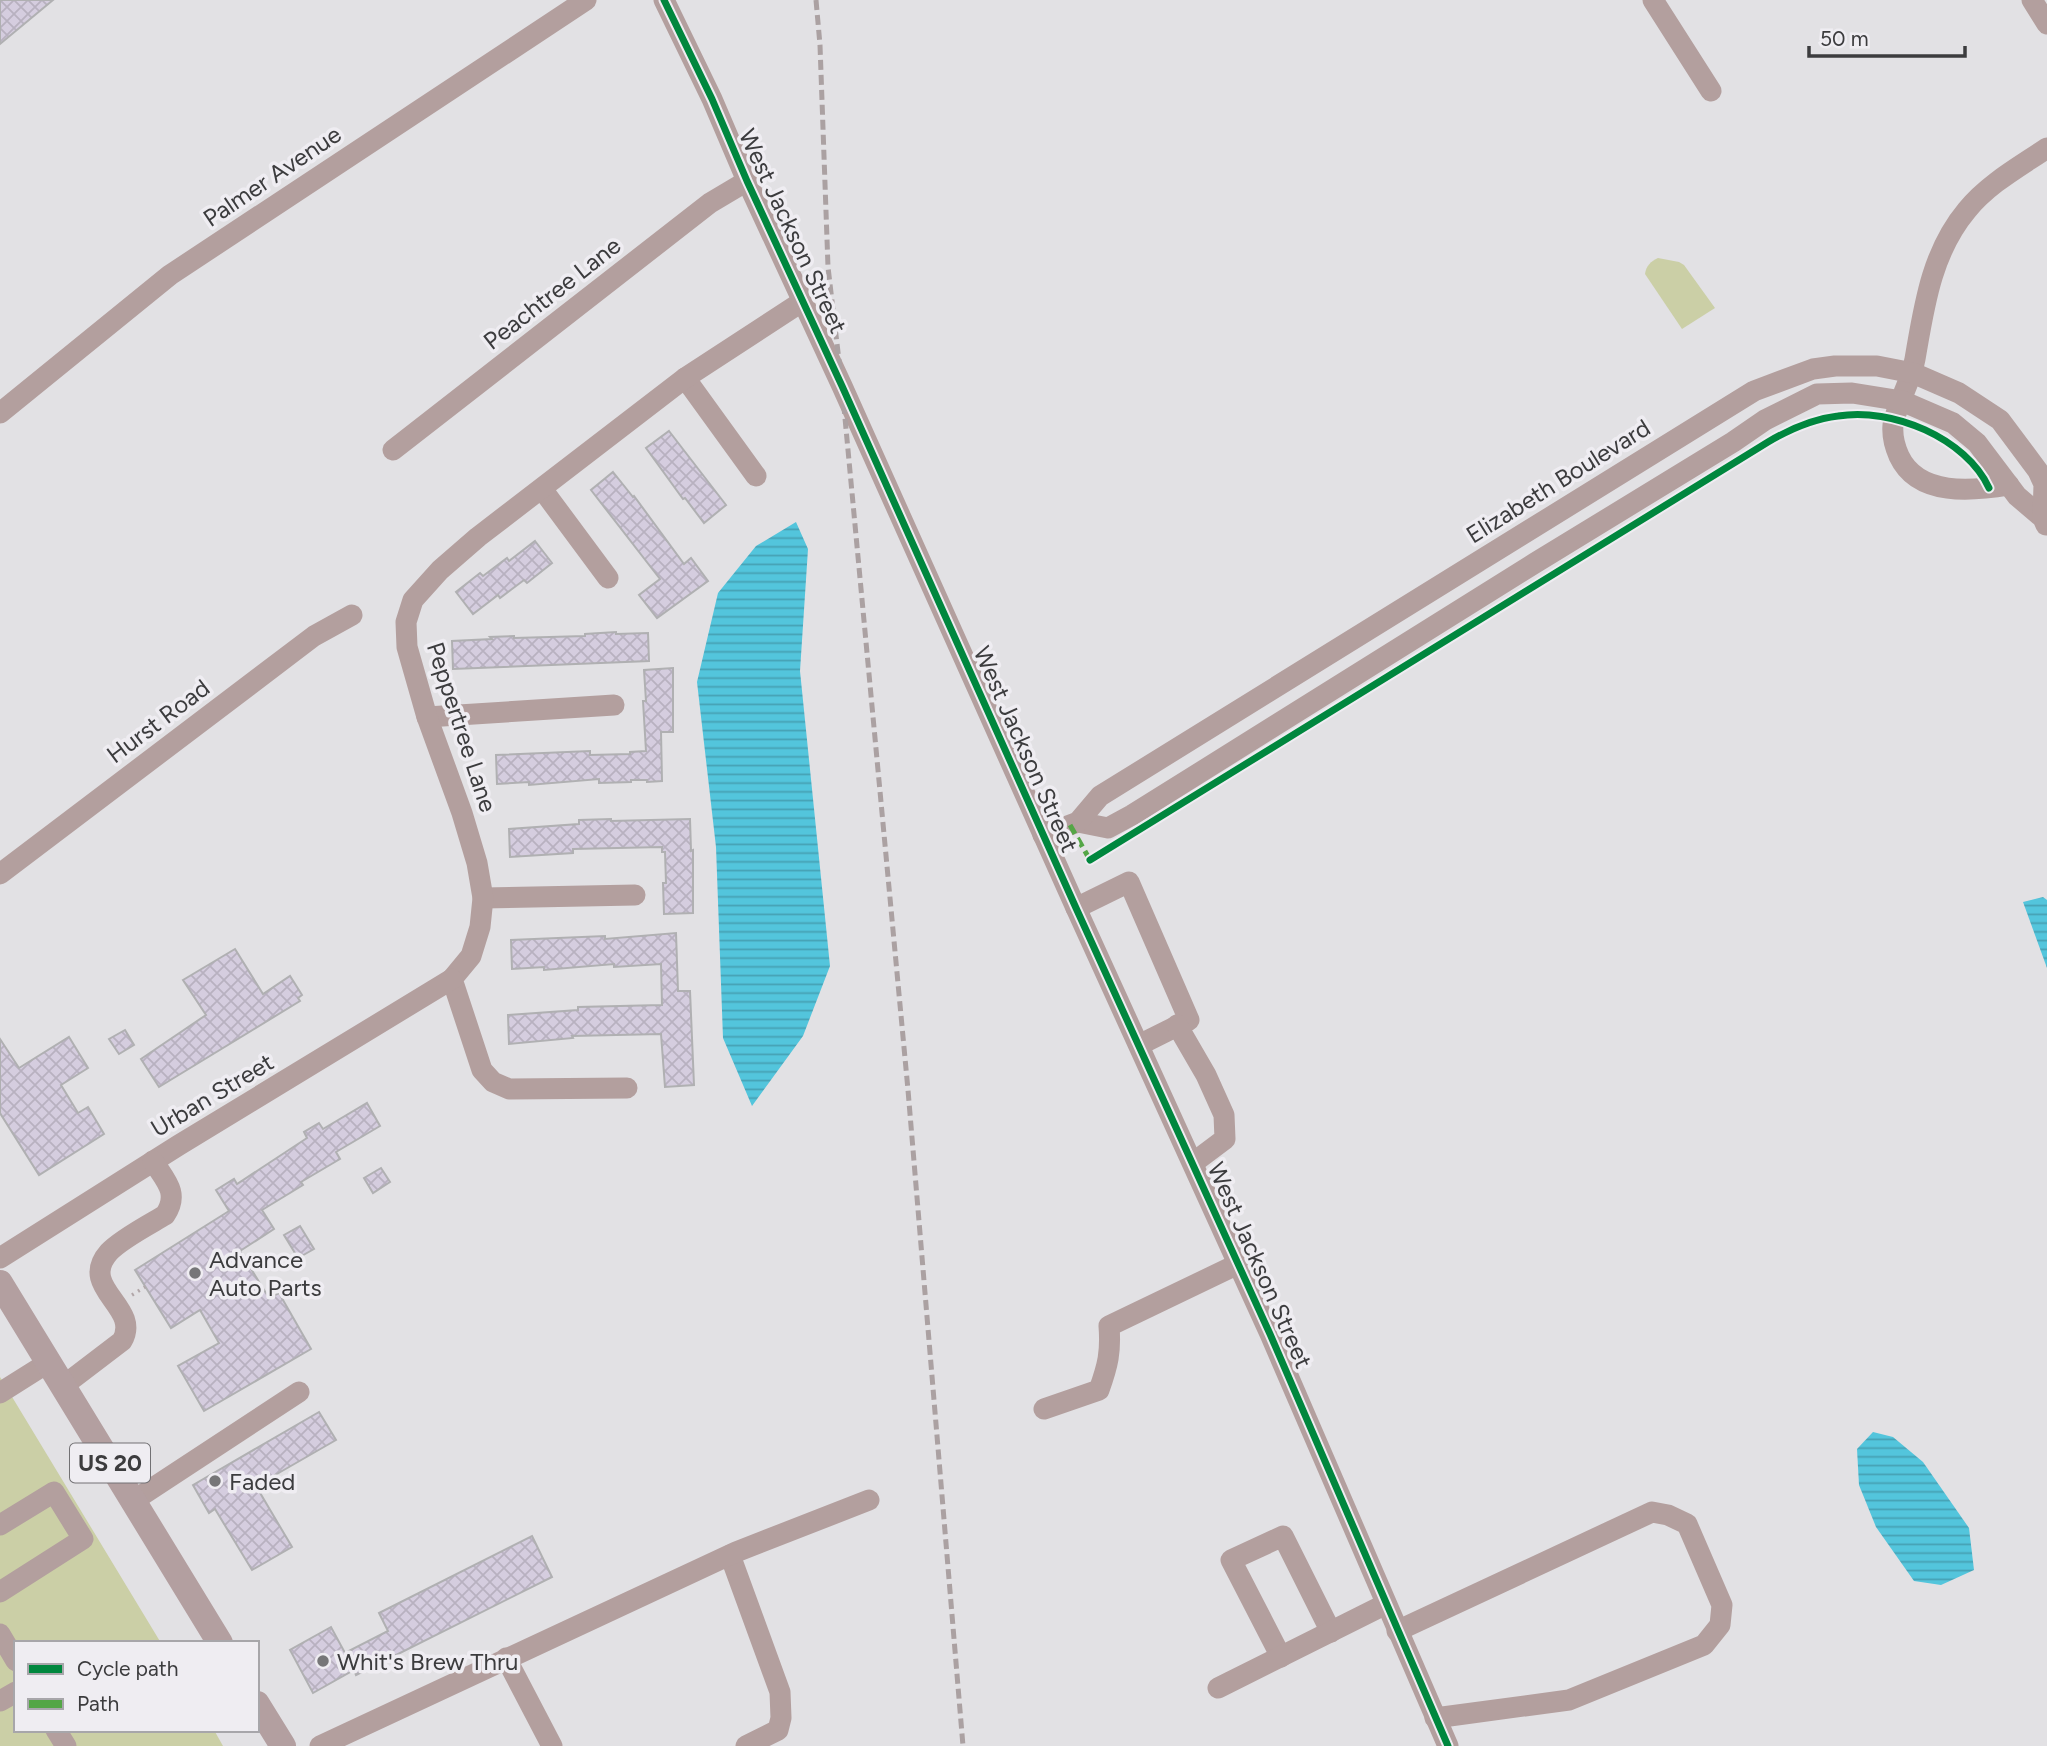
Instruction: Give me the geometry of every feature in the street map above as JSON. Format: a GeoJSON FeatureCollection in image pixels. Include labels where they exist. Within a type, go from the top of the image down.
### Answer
{"type":"FeatureCollection","features":[{"type":"Feature","properties":{"kind":"main road","name":"US 20"},"geometry":{"type":"LineString","coordinates":[[0,1283],[219,1641]]}},
{"type":"Feature","properties":{"kind":"main road"},"geometry":{"type":"LineString","coordinates":[[259,1707],[283,1746]]}},
{"type":"Feature","properties":{"kind":"street","name":"Palmer Avenue"},"geometry":{"type":"LineString","coordinates":[[0,413],[170,275],[586,0]]}},
{"type":"Feature","properties":{"kind":"street","name":"West Jackson Street"},"geometry":{"type":"LineString","coordinates":[[664,0],[712,99],[1193,1163],[1341,1495],[1448,1746]]}},
{"type":"Feature","properties":{"kind":"street"},"geometry":{"type":"LineString","coordinates":[[1653,0],[1711,91]]}},
{"type":"Feature","properties":{"kind":"street"},"geometry":{"type":"LineString","coordinates":[[2032,0],[2047,24]]}},
{"type":"Feature","properties":{"kind":"street"},"geometry":{"type":"LineString","coordinates":[[2009,485],[1965,490],[1942,488],[1923,481],[1903,466],[1894,446],[1893,427],[1913,373],[1927,291],[1950,234],[1967,209],[1991,186],[2047,148]]}},
{"type":"Feature","properties":{"kind":"street","name":"Peachtree Lane"},"geometry":{"type":"LineString","coordinates":[[393,450],[710,203],[747,181]]}},
{"type":"Feature","properties":{"kind":"street","name":"Peppertree Lane"},"geometry":{"type":"LineString","coordinates":[[452,979],[471,956],[480,927],[483,898],[477,863],[462,813],[427,717],[407,647],[405,622],[413,600],[440,570],[478,537],[685,378],[803,301]]}},
{"type":"Feature","properties":{"kind":"street","name":"Elizabeth Boulevard"},"geometry":{"type":"LineString","coordinates":[[1043,835],[1078,822],[1100,796],[1754,391],[1813,369],[1877,366],[1913,373],[1959,393],[2000,421],[2038,471],[2044,484],[2045,522]]}},
{"type":"Feature","properties":{"kind":"street"},"geometry":{"type":"LineString","coordinates":[[685,378],[756,476]]}},
{"type":"Feature","properties":{"kind":"street","name":"Elizabeth Boulevard"},"geometry":{"type":"LineString","coordinates":[[1078,822],[1108,828],[1132,815],[1734,442],[1765,420],[1817,394],[1852,393],[1902,401],[1953,423],[1978,443],[2017,496],[2045,522]]}},
{"type":"Feature","properties":{"kind":"street"},"geometry":{"type":"LineString","coordinates":[[542,489],[608,578]]}},
{"type":"Feature","properties":{"kind":"street","name":"Hurst Road"},"geometry":{"type":"LineString","coordinates":[[0,874],[314,636],[352,615]]}},
{"type":"Feature","properties":{"kind":"street"},"geometry":{"type":"LineString","coordinates":[[427,717],[614,705]]}},
{"type":"Feature","properties":{"kind":"street"},"geometry":{"type":"LineString","coordinates":[[1076,908],[1129,882],[1189,1020],[1139,1045]]}},
{"type":"Feature","properties":{"kind":"street"},"geometry":{"type":"LineString","coordinates":[[483,898],[635,895]]}},
{"type":"Feature","properties":{"kind":"street"},"geometry":{"type":"LineString","coordinates":[[452,979],[482,1070],[493,1082],[509,1088],[627,1088]]}},
{"type":"Feature","properties":{"kind":"street","name":"Urban Street"},"geometry":{"type":"LineString","coordinates":[[0,1258],[153,1161],[452,979]]}},
{"type":"Feature","properties":{"kind":"street"},"geometry":{"type":"LineString","coordinates":[[1177,1025],[1206,1075],[1224,1115],[1225,1139],[1193,1163]]}},
{"type":"Feature","properties":{"kind":"street"},"geometry":{"type":"LineString","coordinates":[[63,1386],[122,1341],[126,1334],[125,1318],[101,1282],[100,1272],[103,1260],[111,1249],[165,1214],[170,1206],[171,1189],[153,1161]]}},
{"type":"Feature","properties":{"kind":"street"},"geometry":{"type":"LineString","coordinates":[[1044,1409],[1099,1390],[1108,1365],[1111,1346],[1109,1325],[1238,1264]]}},
{"type":"Feature","properties":{"kind":"street"},"geometry":{"type":"LineString","coordinates":[[0,1392],[49,1362]]}},
{"type":"Feature","properties":{"kind":"street"},"geometry":{"type":"LineString","coordinates":[[134,1502],[299,1392]]}},
{"type":"Feature","properties":{"kind":"street"},"geometry":{"type":"LineString","coordinates":[[0,1524],[54,1492],[83,1539],[0,1592]]}},
{"type":"Feature","properties":{"kind":"street"},"geometry":{"type":"LineString","coordinates":[[320,1746],[730,1555],[869,1500]]}},
{"type":"Feature","properties":{"kind":"street"},"geometry":{"type":"LineString","coordinates":[[1397,1630],[1653,1512],[1668,1515],[1687,1524],[1723,1605],[1720,1625],[1704,1645],[1569,1700],[1435,1718]]}},
{"type":"Feature","properties":{"kind":"street"},"geometry":{"type":"LineString","coordinates":[[1281,1657],[1231,1560],[1283,1536],[1331,1632]]}},
{"type":"Feature","properties":{"kind":"street"},"geometry":{"type":"LineString","coordinates":[[730,1555],[780,1692],[781,1718],[778,1730],[746,1746]]}},
{"type":"Feature","properties":{"kind":"street"},"geometry":{"type":"LineString","coordinates":[[1218,1688],[1386,1604]]}},
{"type":"Feature","properties":{"kind":"street"},"geometry":{"type":"LineString","coordinates":[[0,1634],[14,1658]]}},
{"type":"Feature","properties":{"kind":"street"},"geometry":{"type":"LineString","coordinates":[[506,1658],[552,1746]]}},
{"type":"Feature","properties":{"kind":"green space"},"geometry":{"type":"Polygon","coordinates":[[[1658,258],[1684,265],[1715,308],[1682,329],[1645,274],[1649,264],[1658,258]]]}},
{"type":"Feature","properties":{"kind":"green space"},"geometry":{"type":"Polygon","coordinates":[[[0,1377],[160,1641],[14,1641],[14,1732],[215,1732],[223,1746],[0,1746],[0,1377]]]}},
{"type":"Feature","properties":{"kind":"water"},"geometry":{"type":"Polygon","coordinates":[[[796,522],[808,549],[800,671],[830,966],[803,1036],[752,1106],[723,1038],[716,847],[697,682],[718,593],[756,546],[796,522]]]}},
{"type":"Feature","properties":{"kind":"water"},"geometry":{"type":"Polygon","coordinates":[[[2043,897],[2047,900],[2047,968],[2023,902],[2043,897]]]}},
{"type":"Feature","properties":{"kind":"water"},"geometry":{"type":"Polygon","coordinates":[[[1873,1432],[1893,1437],[1923,1462],[1969,1528],[1974,1570],[1941,1585],[1914,1581],[1876,1527],[1859,1485],[1857,1449],[1873,1432]]]}},
{"type":"Feature","properties":{"kind":"building"},"geometry":{"type":"Polygon","coordinates":[[[0,0],[53,0],[0,44],[0,0]]]}},
{"type":"Feature","properties":{"kind":"building"},"geometry":{"type":"Polygon","coordinates":[[[669,431],[726,505],[704,523],[646,448],[669,431]]]}},
{"type":"Feature","properties":{"kind":"building"},"geometry":{"type":"Polygon","coordinates":[[[613,472],[684,564],[691,558],[708,581],[657,618],[639,595],[660,579],[591,490],[613,472]]]}},
{"type":"Feature","properties":{"kind":"building"},"geometry":{"type":"Polygon","coordinates":[[[535,541],[552,563],[527,583],[524,580],[473,614],[456,592],[480,573],[483,576],[507,558],[509,561],[535,541]]]}},
{"type":"Feature","properties":{"kind":"building"},"geometry":{"type":"Polygon","coordinates":[[[616,632],[648,633],[649,661],[453,669],[452,641],[514,636],[585,636],[616,632]]]}},
{"type":"Feature","properties":{"kind":"building"},"geometry":{"type":"Polygon","coordinates":[[[673,668],[673,732],[661,732],[662,781],[599,783],[599,779],[529,785],[529,782],[497,784],[496,755],[590,751],[590,755],[630,754],[646,751],[644,670],[673,668]]]}},
{"type":"Feature","properties":{"kind":"building"},"geometry":{"type":"Polygon","coordinates":[[[690,819],[693,913],[664,914],[663,883],[666,883],[665,852],[662,852],[662,847],[573,849],[573,853],[510,857],[509,829],[579,824],[579,820],[690,819]]]}},
{"type":"Feature","properties":{"kind":"building"},"geometry":{"type":"Polygon","coordinates":[[[676,933],[678,991],[690,991],[694,1085],[665,1087],[661,1034],[572,1036],[573,1038],[509,1044],[508,1015],[578,1010],[578,1007],[662,1005],[661,964],[512,969],[511,940],[605,936],[605,939],[676,933]]]}},
{"type":"Feature","properties":{"kind":"building"},"geometry":{"type":"Polygon","coordinates":[[[235,949],[263,994],[290,976],[302,995],[298,998],[300,1001],[159,1087],[141,1059],[206,1015],[183,980],[235,949]]]}},
{"type":"Feature","properties":{"kind":"building"},"geometry":{"type":"Polygon","coordinates":[[[125,1030],[134,1045],[119,1054],[109,1039],[125,1030]]]}},
{"type":"Feature","properties":{"kind":"building"},"geometry":{"type":"Polygon","coordinates":[[[69,1037],[88,1068],[61,1085],[78,1113],[88,1107],[104,1134],[39,1175],[0,1113],[0,1039],[19,1068],[69,1037]]]}},
{"type":"Feature","properties":{"kind":"building"},"geometry":{"type":"Polygon","coordinates":[[[367,1103],[380,1126],[336,1152],[340,1159],[262,1210],[274,1229],[240,1251],[269,1298],[279,1293],[311,1349],[204,1411],[178,1366],[219,1343],[200,1310],[171,1328],[135,1270],[229,1211],[216,1190],[234,1179],[237,1184],[307,1138],[304,1132],[319,1123],[323,1129],[367,1103]]]}},
{"type":"Feature","properties":{"kind":"building"},"geometry":{"type":"Polygon","coordinates":[[[381,1168],[390,1182],[373,1193],[364,1178],[381,1168]]]}},
{"type":"Feature","properties":{"kind":"building"},"geometry":{"type":"Polygon","coordinates":[[[300,1226],[314,1249],[298,1258],[284,1235],[300,1226]]]}},
{"type":"Feature","properties":{"kind":"building"},"geometry":{"type":"Polygon","coordinates":[[[319,1412],[336,1440],[256,1486],[292,1547],[252,1570],[215,1509],[209,1513],[193,1485],[319,1412]]]}},
{"type":"Feature","properties":{"kind":"building"},"geometry":{"type":"Polygon","coordinates":[[[532,1536],[552,1577],[356,1675],[354,1670],[313,1693],[290,1650],[331,1627],[345,1653],[388,1631],[379,1613],[532,1536]]]}},
{"type":"Feature","properties":{"kind":"railway"},"geometry":{"type":"LineString","coordinates":[[816,0],[828,267],[842,386],[908,1090],[963,1746]]}},
{"type":"Feature","properties":{"kind":"marked path"},"geometry":{"type":"LineString","coordinates":[[1070,825],[1090,860]]}},
{"type":"Feature","properties":{"kind":"cycle path"},"geometry":{"type":"LineString","coordinates":[[664,0],[712,99],[1270,1334],[1448,1746]]}},
{"type":"Feature","properties":{"kind":"cycle path"},"geometry":{"type":"LineString","coordinates":[[1090,860],[1768,442],[1801,425],[1828,417],[1859,414],[1903,422],[1925,430],[1963,454],[1978,470],[1989,488]]}},
{"type":"Feature","properties":{"kind":"place","name":"Advance Auto Parts"},"geometry":{"type":"Point","coordinates":[195,1273]}},
{"type":"Feature","properties":{"kind":"place","name":"Faded"},"geometry":{"type":"Point","coordinates":[215,1481]}},
{"type":"Feature","properties":{"kind":"place","name":"Whit's Brew Thru"},"geometry":{"type":"Point","coordinates":[323,1661]}}]}
